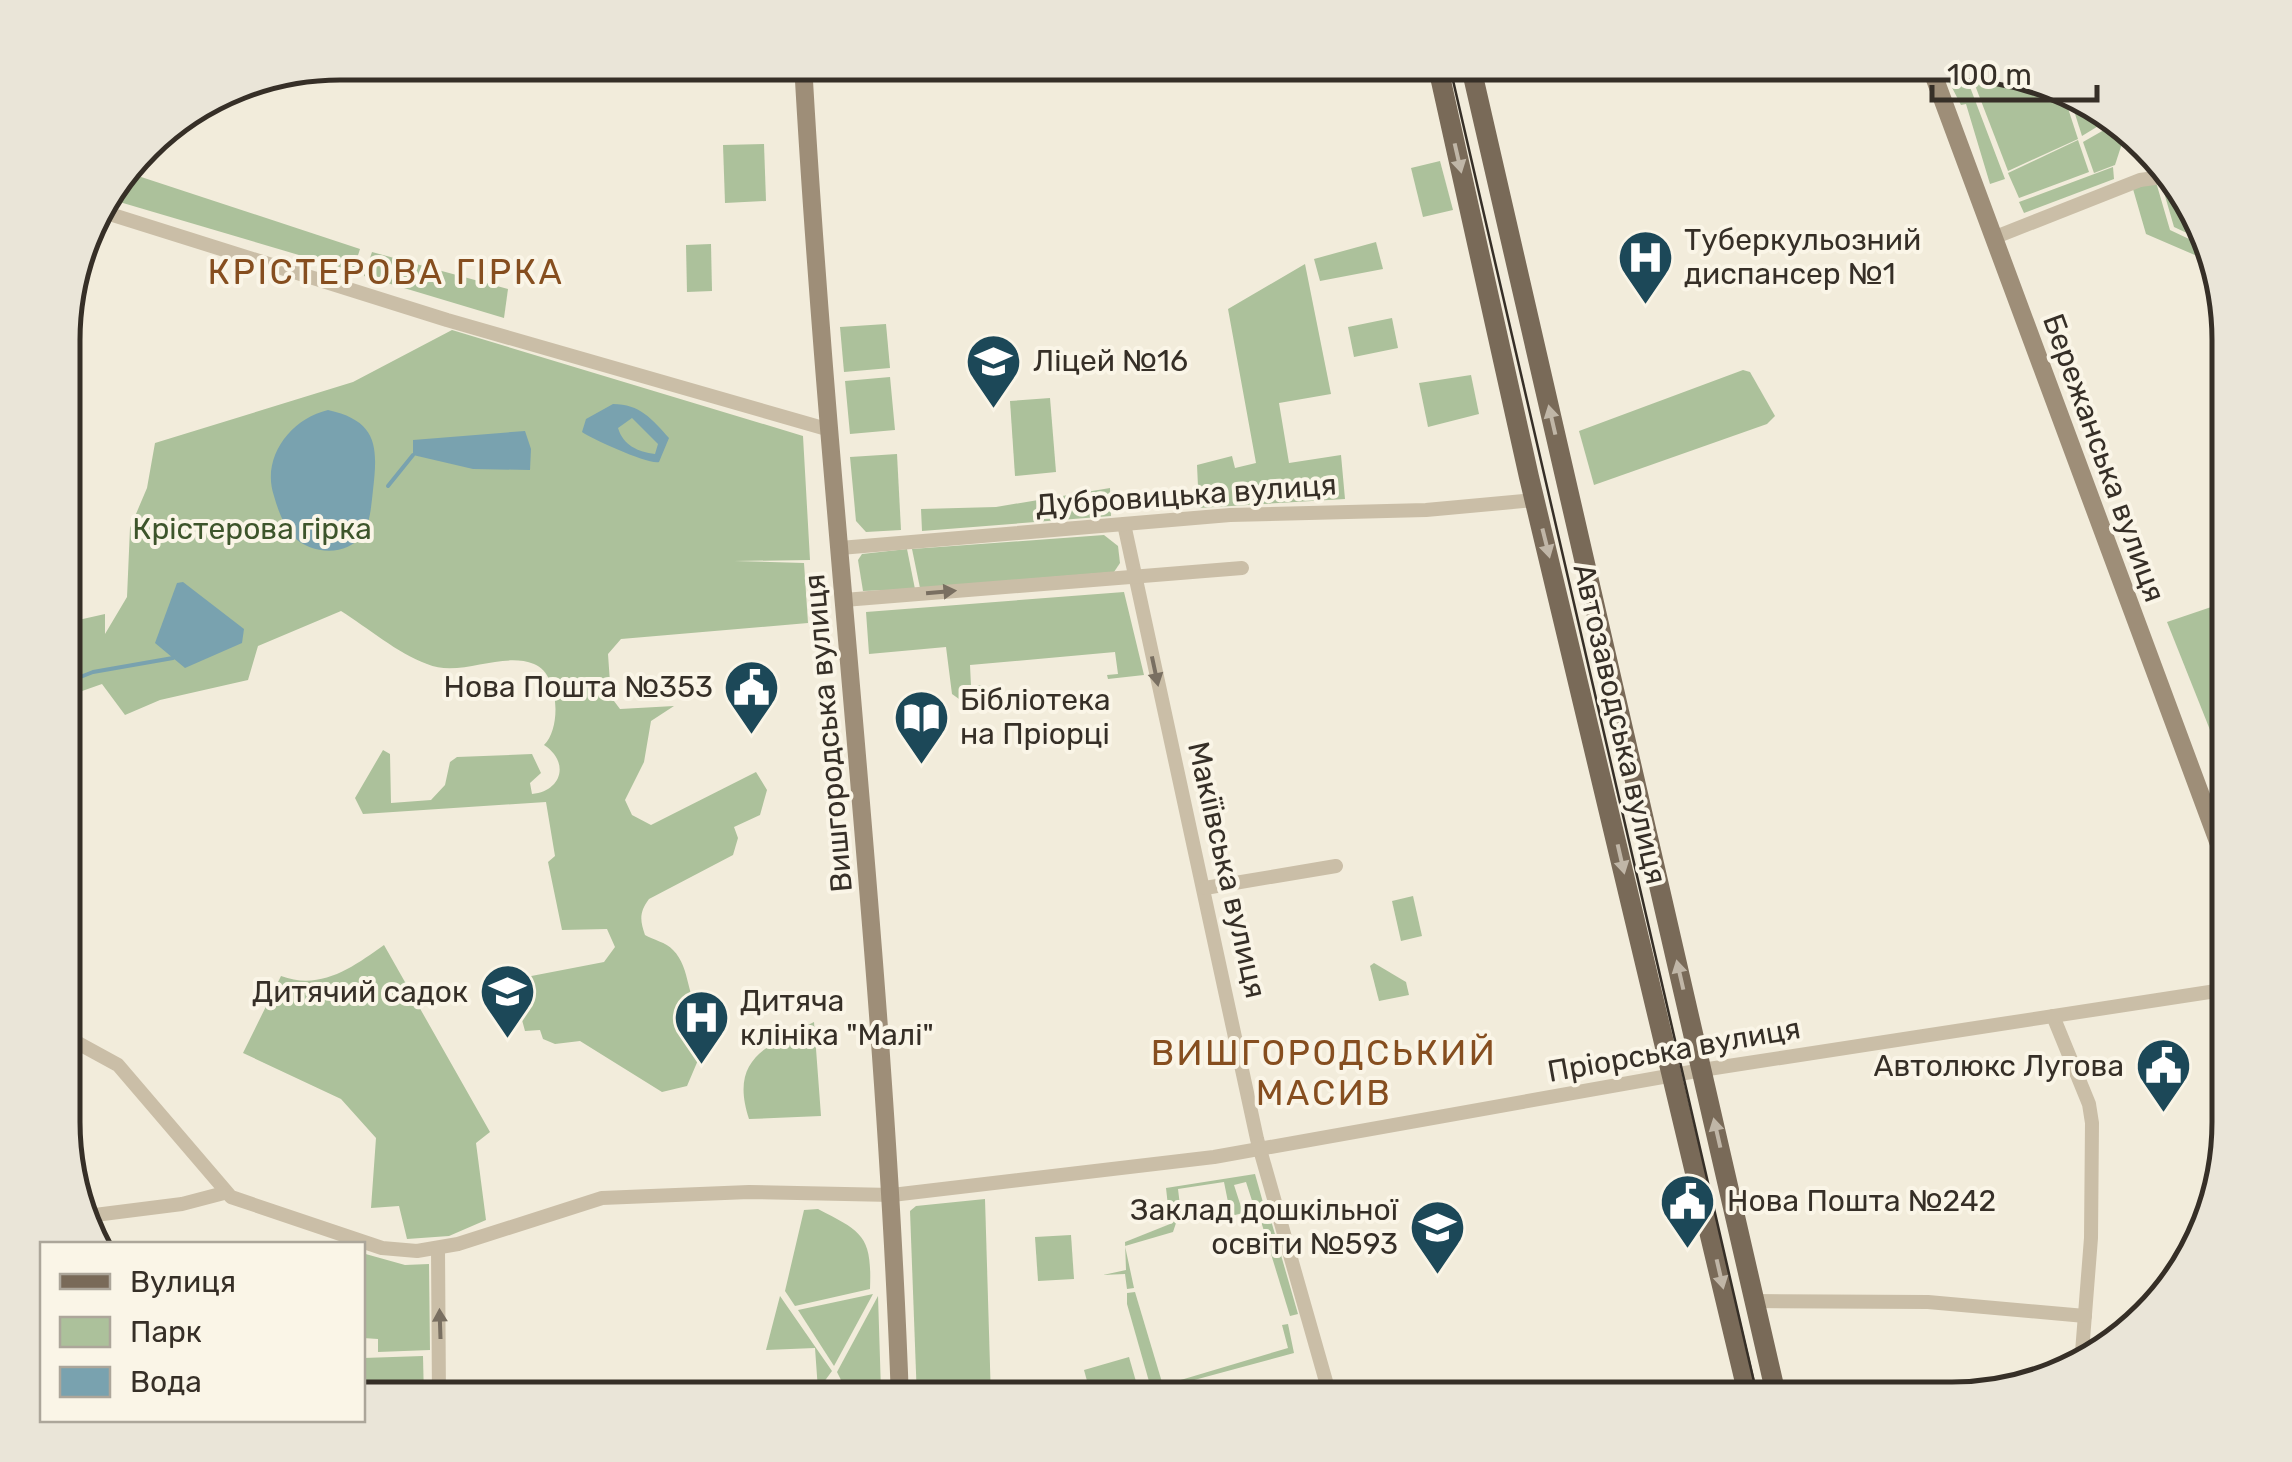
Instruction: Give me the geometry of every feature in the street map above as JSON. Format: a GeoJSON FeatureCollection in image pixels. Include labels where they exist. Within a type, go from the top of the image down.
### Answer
{"type":"FeatureCollection","features":[{"type":"Feature","properties":{"kind":"main road","name":"Автозаводська вулиця"},"geometry":{"type":"LineString","coordinates":[[1441,80],[1535,500],[1745,1381]]}},
{"type":"Feature","properties":{"kind":"main road","name":"Автозаводська вулиця"},"geometry":{"type":"LineString","coordinates":[[1474,80],[1773,1381]]}},
{"type":"Feature","properties":{"kind":"main road","name":"Бережанська вулиця"},"geometry":{"type":"LineString","coordinates":[[1935,80],[2211,824]]}},
{"type":"Feature","properties":{"kind":"main road","name":"Вишгородська вулиця"},"geometry":{"type":"LineString","coordinates":[[804,81],[892,1196],[899,1382]]}},
{"type":"Feature","properties":{"kind":"street"},"geometry":{"type":"LineString","coordinates":[[1993,238],[2140,180],[2155,178]]}},
{"type":"Feature","properties":{"kind":"street"},"geometry":{"type":"LineString","coordinates":[[113,215],[447,320],[830,430]]}},
{"type":"Feature","properties":{"kind":"street","name":"Дубровицька вулиця"},"geometry":{"type":"LineString","coordinates":[[840,548],[1230,516],[1426,510],[1535,500]]}},
{"type":"Feature","properties":{"kind":"street","name":"Макіївська вулиця"},"geometry":{"type":"LineString","coordinates":[[1124,524],[1260,1150],[1326,1381]]}},
{"type":"Feature","properties":{"kind":"street"},"geometry":{"type":"LineString","coordinates":[[844,600],[1242,568]]}},
{"type":"Feature","properties":{"kind":"street"},"geometry":{"type":"LineString","coordinates":[[1205,888],[1336,866]]}},
{"type":"Feature","properties":{"kind":"street","name":"Пріорська вулиця"},"geometry":{"type":"LineString","coordinates":[[365,1242],[382,1248],[438,1248],[602,1198],[716,1192],[892,1196],[1260,1150],[1702,1070],[2211,992]]}},
{"type":"Feature","properties":{"kind":"street"},"geometry":{"type":"LineString","coordinates":[[2054,1016],[2090,1104],[2092,1123],[2082,1347]]}},
{"type":"Feature","properties":{"kind":"street"},"geometry":{"type":"LineString","coordinates":[[80,1044],[118,1065],[224,1193],[182,1204],[98,1215]]}},
{"type":"Feature","properties":{"kind":"street","name":"Пріорська вулиця"},"geometry":{"type":"LineString","coordinates":[[224,1193],[365,1242]]}},
{"type":"Feature","properties":{"kind":"street"},"geometry":{"type":"LineString","coordinates":[[438,1248],[439,1382]]}},
{"type":"Feature","properties":{"kind":"street"},"geometry":{"type":"LineString","coordinates":[[1754,1302],[1928,1302],[2085,1316]]}},
{"type":"Feature","properties":{"kind":"green space"},"geometry":{"type":"Polygon","coordinates":[[[1948,80],[1968,81],[2005,179],[1990,184],[1966,104],[1961,105],[1948,80]]]}},
{"type":"Feature","properties":{"kind":"green space"},"geometry":{"type":"Polygon","coordinates":[[[1973,81],[2019,89],[2068,108],[2078,139],[2008,171],[1973,81]]]}},
{"type":"Feature","properties":{"kind":"green space"},"geometry":{"type":"Polygon","coordinates":[[[2074,111],[2099,126],[2082,136],[2074,111]]]}},
{"type":"Feature","properties":{"kind":"green space"},"geometry":{"type":"Polygon","coordinates":[[[2104,130],[2110,134],[2122,144],[2115,165],[2094,173],[2083,142],[2104,130]]]}},
{"type":"Feature","properties":{"kind":"green space"},"geometry":{"type":"Polygon","coordinates":[[[2078,140],[2089,172],[2019,198],[2008,173],[2078,140]]]}},
{"type":"Feature","properties":{"kind":"green space"},"geometry":{"type":"Polygon","coordinates":[[[764,144],[766,201],[725,203],[723,145],[764,144]]]}},
{"type":"Feature","properties":{"kind":"green space"},"geometry":{"type":"Polygon","coordinates":[[[1440,161],[1453,210],[1423,217],[1411,168],[1440,161]]]}},
{"type":"Feature","properties":{"kind":"green space"},"geometry":{"type":"Polygon","coordinates":[[[2113,167],[2114,179],[2024,213],[2019,202],[2113,167]]]}},
{"type":"Feature","properties":{"kind":"green space"},"geometry":{"type":"Polygon","coordinates":[[[139,176],[360,249],[353,271],[120,202],[139,176]]]}},
{"type":"Feature","properties":{"kind":"green space"},"geometry":{"type":"Polygon","coordinates":[[[2156,182],[2170,230],[2192,240],[2198,256],[2146,234],[2133,189],[2156,182]]]}},
{"type":"Feature","properties":{"kind":"green space"},"geometry":{"type":"Polygon","coordinates":[[[2163,190],[2188,234],[2174,227],[2163,190]]]}},
{"type":"Feature","properties":{"kind":"green space"},"geometry":{"type":"Polygon","coordinates":[[[1376,242],[1383,269],[1320,281],[1314,259],[1376,242]]]}},
{"type":"Feature","properties":{"kind":"green space"},"geometry":{"type":"Polygon","coordinates":[[[711,244],[712,291],[687,292],[686,245],[711,244]]]}},
{"type":"Feature","properties":{"kind":"green space"},"geometry":{"type":"Polygon","coordinates":[[[372,252],[508,289],[504,318],[364,276],[372,252]]]}},
{"type":"Feature","properties":{"kind":"green space"},"geometry":{"type":"Polygon","coordinates":[[[1305,264],[1331,394],[1279,403],[1289,463],[1341,455],[1345,499],[1199,508],[1197,465],[1232,456],[1235,468],[1256,463],[1228,309],[1305,264]]]}},
{"type":"Feature","properties":{"kind":"green space"},"geometry":{"type":"Polygon","coordinates":[[[1392,318],[1398,348],[1354,357],[1348,327],[1392,318]]]}},
{"type":"Feature","properties":{"kind":"green space"},"geometry":{"type":"Polygon","coordinates":[[[886,324],[890,368],[844,372],[840,327],[886,324]]]}},
{"type":"Feature","properties":{"kind":"green space","name":"Крістерова гірка"},"geometry":{"type":"Polygon","coordinates":[[[452,330],[803,436],[810,560],[734,561],[804,563],[808,623],[621,639],[608,654],[611,697],[620,709],[674,706],[651,721],[644,762],[625,800],[632,815],[651,825],[756,772],[767,790],[760,815],[734,827],[738,838],[733,855],[649,899],[642,912],[645,935],[667,945],[680,959],[697,1009],[713,1025],[687,1086],[662,1092],[580,1041],[555,1044],[543,1039],[540,1030],[525,1031],[522,1020],[499,1004],[495,983],[604,962],[615,947],[607,929],[562,930],[548,862],[555,856],[546,802],[363,814],[355,798],[383,750],[390,754],[391,803],[431,800],[445,785],[450,762],[457,757],[532,754],[541,773],[530,783],[532,794],[550,787],[556,782],[560,767],[544,745],[554,726],[555,701],[549,678],[542,669],[508,660],[453,668],[427,664],[341,611],[258,646],[248,680],[160,700],[125,715],[102,684],[80,692],[80,620],[105,614],[105,634],[127,597],[130,528],[147,488],[155,443],[353,382],[452,330]]]}},
{"type":"Feature","properties":{"kind":"green space"},"geometry":{"type":"Polygon","coordinates":[[[1743,370],[1750,372],[1775,416],[1767,424],[1594,485],[1579,431],[1743,370]]]}},
{"type":"Feature","properties":{"kind":"green space"},"geometry":{"type":"Polygon","coordinates":[[[1471,375],[1479,414],[1428,427],[1419,383],[1471,375]]]}},
{"type":"Feature","properties":{"kind":"green space"},"geometry":{"type":"Polygon","coordinates":[[[890,377],[895,430],[850,434],[845,381],[890,377]]]}},
{"type":"Feature","properties":{"kind":"green space"},"geometry":{"type":"Polygon","coordinates":[[[1050,398],[1056,472],[1015,476],[1010,401],[1050,398]]]}},
{"type":"Feature","properties":{"kind":"green space"},"geometry":{"type":"Polygon","coordinates":[[[897,454],[901,530],[866,532],[856,521],[850,457],[897,454]]]}},
{"type":"Feature","properties":{"kind":"green space"},"geometry":{"type":"Polygon","coordinates":[[[1110,488],[1111,516],[922,531],[921,509],[996,507],[1110,488]]]}},
{"type":"Feature","properties":{"kind":"green space"},"geometry":{"type":"Polygon","coordinates":[[[1104,535],[1118,546],[1120,563],[1114,572],[920,588],[912,549],[1104,535]]]}},
{"type":"Feature","properties":{"kind":"green space"},"geometry":{"type":"Polygon","coordinates":[[[907,549],[915,589],[863,591],[858,560],[862,554],[907,549]]]}},
{"type":"Feature","properties":{"kind":"green space"},"geometry":{"type":"Polygon","coordinates":[[[1124,592],[1144,675],[1108,679],[1107,675],[1118,674],[1115,652],[970,665],[971,686],[984,685],[985,698],[959,699],[952,694],[946,647],[869,654],[866,612],[1124,592]]]}},
{"type":"Feature","properties":{"kind":"green space"},"geometry":{"type":"Polygon","coordinates":[[[2211,607],[2211,732],[2167,622],[2211,607]]]}},
{"type":"Feature","properties":{"kind":"green space"},"geometry":{"type":"Polygon","coordinates":[[[1413,896],[1422,936],[1401,941],[1392,901],[1413,896]]]}},
{"type":"Feature","properties":{"kind":"green space"},"geometry":{"type":"Polygon","coordinates":[[[384,945],[490,1132],[476,1143],[486,1220],[449,1236],[407,1239],[399,1206],[371,1208],[376,1138],[341,1099],[243,1053],[281,976],[323,979],[384,945]]]}},
{"type":"Feature","properties":{"kind":"green space"},"geometry":{"type":"Polygon","coordinates":[[[1374,963],[1406,982],[1409,995],[1379,1001],[1370,966],[1374,963]]]}},
{"type":"Feature","properties":{"kind":"green space"},"geometry":{"type":"Polygon","coordinates":[[[814,1022],[821,1116],[749,1119],[744,1098],[748,1068],[768,1047],[814,1022]]]}},
{"type":"Feature","properties":{"kind":"green space"},"geometry":{"type":"Polygon","coordinates":[[[1255,1174],[1264,1206],[1255,1210],[1246,1182],[1234,1185],[1243,1213],[1223,1218],[1221,1209],[1229,1207],[1224,1182],[1178,1189],[1181,1214],[1216,1210],[1218,1219],[1202,1223],[1194,1217],[1177,1220],[1173,1232],[1125,1246],[1125,1242],[1170,1224],[1166,1188],[1255,1174]]]}},
{"type":"Feature","properties":{"kind":"green space"},"geometry":{"type":"Polygon","coordinates":[[[985,1199],[990,1382],[916,1382],[910,1211],[916,1206],[985,1199]]]}},
{"type":"Feature","properties":{"kind":"green space"},"geometry":{"type":"Polygon","coordinates":[[[818,1209],[862,1238],[869,1257],[870,1289],[795,1306],[785,1291],[804,1210],[818,1209]]]}},
{"type":"Feature","properties":{"kind":"green space"},"geometry":{"type":"Polygon","coordinates":[[[1270,1217],[1298,1314],[1290,1316],[1260,1218],[1270,1217]]]}},
{"type":"Feature","properties":{"kind":"green space"},"geometry":{"type":"Polygon","coordinates":[[[1071,1235],[1074,1279],[1038,1281],[1035,1237],[1071,1235]]]}},
{"type":"Feature","properties":{"kind":"green space"},"geometry":{"type":"Polygon","coordinates":[[[1125,1247],[1134,1288],[1127,1289],[1125,1274],[1103,1275],[1126,1270],[1125,1247]]]}},
{"type":"Feature","properties":{"kind":"green space"},"geometry":{"type":"Polygon","coordinates":[[[365,1254],[405,1265],[429,1264],[430,1350],[378,1352],[378,1339],[365,1338],[365,1254]]]}},
{"type":"Feature","properties":{"kind":"green space"},"geometry":{"type":"Polygon","coordinates":[[[1135,1292],[1162,1381],[1149,1382],[1127,1293],[1135,1292]]]}},
{"type":"Feature","properties":{"kind":"green space"},"geometry":{"type":"Polygon","coordinates":[[[873,1294],[834,1366],[798,1310],[873,1294]]]}},
{"type":"Feature","properties":{"kind":"green space"},"geometry":{"type":"Polygon","coordinates":[[[780,1296],[832,1371],[824,1382],[817,1382],[815,1348],[766,1350],[780,1296]]]}},
{"type":"Feature","properties":{"kind":"green space"},"geometry":{"type":"Polygon","coordinates":[[[878,1296],[881,1382],[842,1382],[837,1372],[878,1296]]]}},
{"type":"Feature","properties":{"kind":"green space"},"geometry":{"type":"Polygon","coordinates":[[[1288,1324],[1294,1353],[1189,1381],[1176,1381],[1288,1348],[1282,1325],[1288,1324]]]}},
{"type":"Feature","properties":{"kind":"green space"},"geometry":{"type":"Polygon","coordinates":[[[423,1356],[424,1382],[365,1382],[365,1358],[423,1356]]]}},
{"type":"Feature","properties":{"kind":"green space"},"geometry":{"type":"Polygon","coordinates":[[[1129,1357],[1136,1382],[1087,1382],[1084,1370],[1129,1357]]]}},
{"type":"Feature","properties":{"kind":"water"},"geometry":{"type":"Polygon","coordinates":[[[613,404],[631,407],[645,414],[669,438],[659,462],[653,462],[582,432],[586,419],[613,404]],[[632,418],[618,428],[627,443],[637,449],[655,454],[658,444],[632,418]]]}},
{"type":"Feature","properties":{"kind":"water"},"geometry":{"type":"Polygon","coordinates":[[[328,410],[357,421],[366,429],[375,461],[365,530],[348,547],[329,551],[310,547],[290,533],[271,482],[275,454],[282,442],[302,422],[328,410]]]}},
{"type":"Feature","properties":{"kind":"water"},"geometry":{"type":"Polygon","coordinates":[[[525,431],[531,449],[530,470],[473,469],[413,455],[413,440],[525,431]]]}},
{"type":"Feature","properties":{"kind":"water"},"geometry":{"type":"Polygon","coordinates":[[[183,582],[244,629],[242,643],[185,668],[155,643],[177,583],[183,582]]]}},
{"type":"Feature","properties":{"kind":"waterway"},"geometry":{"type":"LineString","coordinates":[[388,486],[413,455]]}},
{"type":"Feature","properties":{"kind":"waterway"},"geometry":{"type":"LineString","coordinates":[[80,677],[173,658]]}},
{"type":"Feature","properties":{"kind":"tram line"},"geometry":{"type":"LineString","coordinates":[[1453,80],[1754,1381]]}},
{"type":"Feature","properties":{"kind":"place","name":"Туберкульозний диспансер №1"},"geometry":{"type":"Point","coordinates":[1645,306]}},
{"type":"Feature","properties":{"kind":"place","name":"Ліцей №16"},"geometry":{"type":"Point","coordinates":[994,410]}},
{"type":"Feature","properties":{"kind":"place","name":"Нова Пошта №353"},"geometry":{"type":"Point","coordinates":[752,736]}},
{"type":"Feature","properties":{"kind":"place","name":"Бібліотека на Пріорці"},"geometry":{"type":"Point","coordinates":[921,766]}},
{"type":"Feature","properties":{"kind":"place","name":"Дитячий садок"},"geometry":{"type":"Point","coordinates":[507,1041]}},
{"type":"Feature","properties":{"kind":"place","name":"Дитяча клініка \"Малі\""},"geometry":{"type":"Point","coordinates":[701,1067]}},
{"type":"Feature","properties":{"kind":"place","name":"Автолюкс Лугова"},"geometry":{"type":"Point","coordinates":[2163,1115]}},
{"type":"Feature","properties":{"kind":"place","name":"Нова Пошта №242"},"geometry":{"type":"Point","coordinates":[1688,1250]}},
{"type":"Feature","properties":{"kind":"place","name":"Заклад дошкільної освіти №593"},"geometry":{"type":"Point","coordinates":[1437,1276]}},
{"type":"Feature","properties":{"kind":"district","name":"КРІСТЕРОВА ГІРКА"},"geometry":{"type":"Point","coordinates":[386,272]}},
{"type":"Feature","properties":{"kind":"district","name":"ВИШГОРОДСЬКИЙ МАСИВ"},"geometry":{"type":"Point","coordinates":[1324,1073]}}]}
